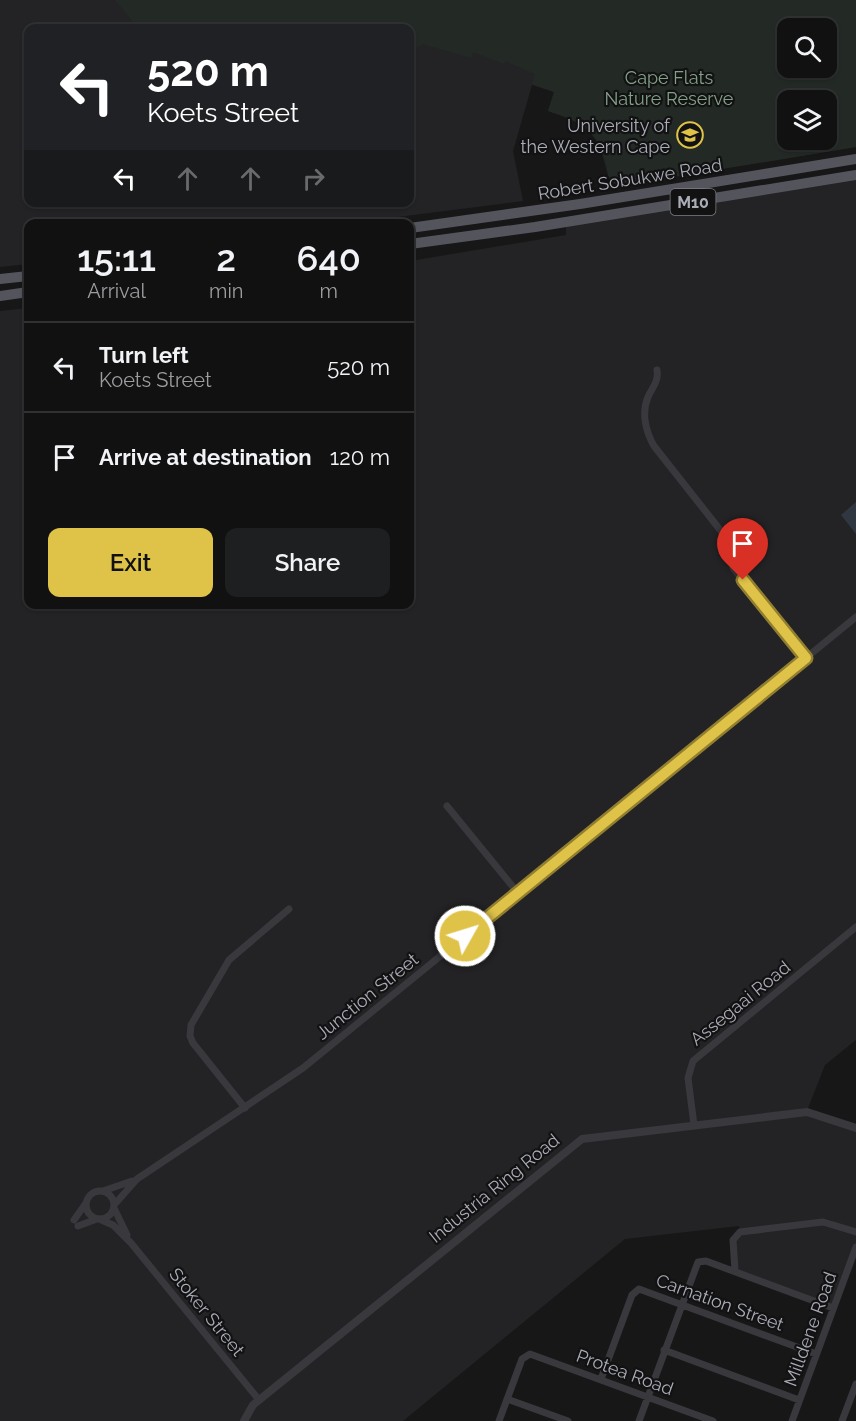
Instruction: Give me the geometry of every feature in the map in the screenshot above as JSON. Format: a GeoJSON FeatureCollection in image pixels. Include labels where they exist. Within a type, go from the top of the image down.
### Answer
{"type":"FeatureCollection","features":[{"type":"Feature","properties":{"kind":"main road","name":"Robert Sobukwe Road"},"geometry":{"type":"LineString","coordinates":[[414,227],[580,204],[856,159]]}},
{"type":"Feature","properties":{"kind":"main road","name":"Robert Sobukwe Road"},"geometry":{"type":"LineString","coordinates":[[414,243],[566,223],[856,175]]}},
{"type":"Feature","properties":{"kind":"main road"},"geometry":{"type":"LineString","coordinates":[[0,279],[24,276]]}},
{"type":"Feature","properties":{"kind":"main road"},"geometry":{"type":"LineString","coordinates":[[0,296],[24,293]]}},
{"type":"Feature","properties":{"kind":"street"},"geometry":{"type":"LineString","coordinates":[[657,370],[658,378],[645,408],[650,437],[662,458],[732,545],[733,568],[806,658]]}},
{"type":"Feature","properties":{"kind":"street","name":"Junction Street"},"geometry":{"type":"LineString","coordinates":[[102,1192],[137,1179],[295,1075],[856,617]]}},
{"type":"Feature","properties":{"kind":"street"},"geometry":{"type":"LineString","coordinates":[[447,806],[518,893]]}},
{"type":"Feature","properties":{"kind":"street"},"geometry":{"type":"LineString","coordinates":[[245,1107],[193,1043],[190,1028],[229,960],[289,909]]}},
{"type":"Feature","properties":{"kind":"street","name":"Assegaai Road"},"geometry":{"type":"LineString","coordinates":[[694,1125],[688,1078],[693,1061],[856,927]]}},
{"type":"Feature","properties":{"kind":"street","name":"Industria Ring Road"},"geometry":{"type":"LineString","coordinates":[[244,1421],[249,1409],[259,1400],[579,1141],[597,1136],[809,1112],[856,1128]]}},
{"type":"Feature","properties":{"kind":"street","name":"Junction Street"},"geometry":{"type":"LineString","coordinates":[[114,1207],[137,1179]]}},
{"type":"Feature","properties":{"kind":"street"},"geometry":{"type":"LineString","coordinates":[[102,1192],[112,1198],[114,1207],[107,1217],[76,1223],[87,1202],[93,1193],[102,1192]]}},
{"type":"Feature","properties":{"kind":"street"},"geometry":{"type":"LineString","coordinates":[[87,1202],[88,1212],[98,1219]]}},
{"type":"Feature","properties":{"kind":"street","name":"Stoker Street"},"geometry":{"type":"LineString","coordinates":[[114,1207],[131,1243]]}},
{"type":"Feature","properties":{"kind":"street","name":"Stoker Street"},"geometry":{"type":"LineString","coordinates":[[98,1219],[113,1225],[131,1243],[259,1400]]}},
{"type":"Feature","properties":{"kind":"street"},"geometry":{"type":"LineString","coordinates":[[735,1271],[733,1240],[740,1232],[824,1222],[856,1232]]}},
{"type":"Feature","properties":{"kind":"street","name":"Milldene Road"},"geometry":{"type":"LineString","coordinates":[[792,1421],[856,1246]]}},
{"type":"Feature","properties":{"kind":"street"},"geometry":{"type":"LineString","coordinates":[[639,1421],[695,1265],[700,1261],[735,1271],[833,1308]]}},
{"type":"Feature","properties":{"kind":"street","name":"Carnation Street"},"geometry":{"type":"LineString","coordinates":[[601,1379],[634,1292],[642,1290],[816,1354]]}},
{"type":"Feature","properties":{"kind":"street"},"geometry":{"type":"LineString","coordinates":[[664,1350],[799,1400]]}},
{"type":"Feature","properties":{"kind":"street","name":"Protea Road"},"geometry":{"type":"LineString","coordinates":[[507,1399],[526,1355],[533,1354],[713,1421]]}},
{"type":"Feature","properties":{"kind":"street"},"geometry":{"type":"LineString","coordinates":[[842,1421],[856,1384]]}},
{"type":"Feature","properties":{"kind":"street"},"geometry":{"type":"LineString","coordinates":[[499,1421],[507,1399],[568,1421]]}},
{"type":"Feature","properties":{"kind":"shaded area","name":"Cape Flats Nature Reserve"},"geometry":{"type":"Polygon","coordinates":[[[0,0],[856,0],[856,147],[618,186],[609,179],[599,143],[587,128],[569,118],[548,111],[554,92],[532,85],[513,151],[523,201],[382,219],[24,219],[24,264],[0,267],[0,0]]]}},
{"type":"Feature","properties":{"kind":"shaded area"},"geometry":{"type":"Polygon","coordinates":[[[856,176],[856,1040],[825,1065],[807,1111],[856,1128],[856,1247],[834,1308],[734,1271],[733,1240],[740,1231],[739,1226],[625,1239],[403,1421],[0,1421],[0,311],[24,308],[24,609],[414,609],[414,260],[566,235],[566,223],[856,176]]]}},
{"type":"Feature","properties":{"kind":"shaded area"},"geometry":{"type":"Polygon","coordinates":[[[856,502],[856,534],[841,515],[856,502]]]}},
{"type":"Feature","properties":{"kind":"green space","name":"Cape Flats Nature Reserve"},"geometry":{"type":"Polygon","coordinates":[[[115,0],[856,0],[856,147],[618,186],[609,179],[602,152],[591,134],[574,121],[548,111],[554,92],[532,84],[535,74],[505,61],[504,64],[473,52],[471,58],[423,44],[414,49],[414,24],[135,24],[115,0]]]}},
{"type":"Feature","properties":{"kind":"place","name":"University of the Western Cape"},"geometry":{"type":"Point","coordinates":[690,135]}},
{"type":"Feature","properties":{"kind":"route"},"geometry":{"type":"LineString","coordinates":[[465,936],[806,658],[743,580]]}}]}
